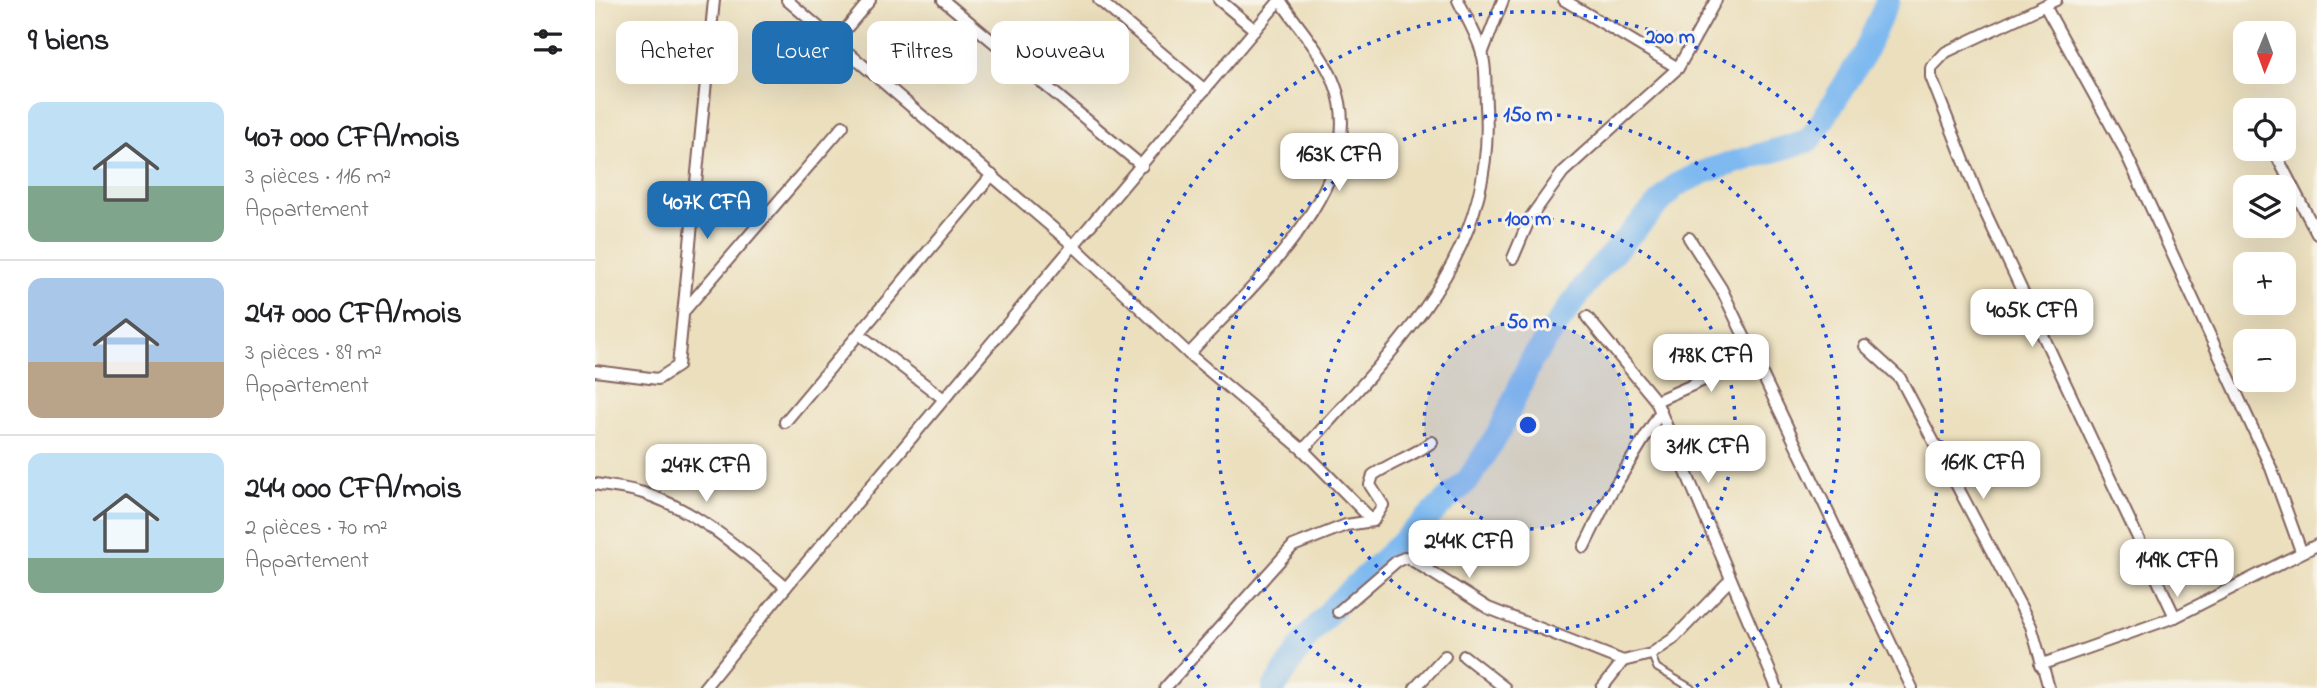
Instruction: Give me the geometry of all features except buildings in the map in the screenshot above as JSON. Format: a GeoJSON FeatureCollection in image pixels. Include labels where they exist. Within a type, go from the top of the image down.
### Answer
{"type":"FeatureCollection","features":[{"type":"Feature","properties":{"kind":"street"},"geometry":{"type":"LineString","coordinates":[[595,371],[658,379],[678,366],[714,0]]}},
{"type":"Feature","properties":{"kind":"street"},"geometry":{"type":"LineString","coordinates":[[787,0],[812,21]]}},
{"type":"Feature","properties":{"kind":"street"},"geometry":{"type":"LineString","coordinates":[[853,21],[870,0]]}},
{"type":"Feature","properties":{"kind":"street"},"geometry":{"type":"LineString","coordinates":[[943,0],[1142,166]]}},
{"type":"Feature","properties":{"kind":"street"},"geometry":{"type":"LineString","coordinates":[[1099,0],[1205,90]]}},
{"type":"Feature","properties":{"kind":"street"},"geometry":{"type":"LineString","coordinates":[[1219,0],[1255,30]]}},
{"type":"Feature","properties":{"kind":"street"},"geometry":{"type":"LineString","coordinates":[[704,688],[1280,0],[1336,86],[1342,120],[1337,156],[1320,199],[1301,230],[1189,354]]}},
{"type":"Feature","properties":{"kind":"street"},"geometry":{"type":"LineString","coordinates":[[1303,450],[1422,317],[1447,275],[1472,223],[1483,182],[1488,132],[1482,54],[1458,0]]}},
{"type":"Feature","properties":{"kind":"street"},"geometry":{"type":"LineString","coordinates":[[1482,54],[1503,0]]}},
{"type":"Feature","properties":{"kind":"street"},"geometry":{"type":"LineString","coordinates":[[1563,0],[1678,68]]}},
{"type":"Feature","properties":{"kind":"street"},"geometry":{"type":"LineString","coordinates":[[1513,258],[1529,218],[1563,172],[1678,68],[1716,0]]}},
{"type":"Feature","properties":{"kind":"street"},"geometry":{"type":"LineString","coordinates":[[2056,0],[1946,52],[1931,68],[1931,78],[1979,199],[2175,617]]}},
{"type":"Feature","properties":{"kind":"street"},"geometry":{"type":"LineString","coordinates":[[2045,6],[2134,170],[2271,468],[2301,551]]}},
{"type":"Feature","properties":{"kind":"street"},"geometry":{"type":"LineString","coordinates":[[853,56],[1075,247],[1189,354],[1303,450],[1373,521]]}},
{"type":"Feature","properties":{"kind":"street"},"geometry":{"type":"LineString","coordinates":[[685,310],[843,126]]}},
{"type":"Feature","properties":{"kind":"street"},"geometry":{"type":"LineString","coordinates":[[2279,161],[2317,234]]}},
{"type":"Feature","properties":{"kind":"street"},"geometry":{"type":"LineString","coordinates":[[785,422],[992,175]]}},
{"type":"Feature","properties":{"kind":"street"},"geometry":{"type":"LineString","coordinates":[[1689,238],[1721,288],[1912,688]]}},
{"type":"Feature","properties":{"kind":"street"},"geometry":{"type":"LineString","coordinates":[[1587,317],[1659,406],[1777,688]]}},
{"type":"Feature","properties":{"kind":"street"},"geometry":{"type":"LineString","coordinates":[[859,334],[944,399]]}},
{"type":"Feature","properties":{"kind":"street"},"geometry":{"type":"LineString","coordinates":[[1865,346],[1900,379],[1927,429],[2031,626],[2040,665],[2049,688]]}},
{"type":"Feature","properties":{"kind":"street"},"geometry":{"type":"LineString","coordinates":[[1584,547],[1659,406],[1753,358]]}},
{"type":"Feature","properties":{"kind":"street"},"geometry":{"type":"LineString","coordinates":[[1165,688],[1293,546],[1346,525],[1373,521],[1383,510],[1383,505],[1370,485],[1373,475],[1391,463],[1411,457],[1432,442]]}},
{"type":"Feature","properties":{"kind":"street"},"geometry":{"type":"LineString","coordinates":[[595,484],[641,492],[681,508],[709,524],[786,587]]}},
{"type":"Feature","properties":{"kind":"street"},"geometry":{"type":"LineString","coordinates":[[2040,665],[2175,617],[2317,545]]}},
{"type":"Feature","properties":{"kind":"street"},"geometry":{"type":"LineString","coordinates":[[1338,612],[1397,561],[1406,557],[1488,608],[1623,660],[1651,654],[1673,639],[1730,580]]}},
{"type":"Feature","properties":{"kind":"street"},"geometry":{"type":"LineString","coordinates":[[1415,688],[1445,656]]}},
{"type":"Feature","properties":{"kind":"street"},"geometry":{"type":"LineString","coordinates":[[1464,656],[1505,688]]}},
{"type":"Feature","properties":{"kind":"street"},"geometry":{"type":"LineString","coordinates":[[1602,688],[1623,660]]}},
{"type":"Feature","properties":{"kind":"lane"},"geometry":{"type":"LineString","coordinates":[[1651,654],[1657,668],[1691,688]]}},
{"type":"Feature","properties":{"kind":"waterway"},"geometry":{"type":"LineString","coordinates":[[1274,688],[1306,639],[1337,603],[1469,479],[1501,429],[1531,361],[1594,273],[1676,185],[1709,170],[1810,140],[1864,54],[1888,0]]}}]}
